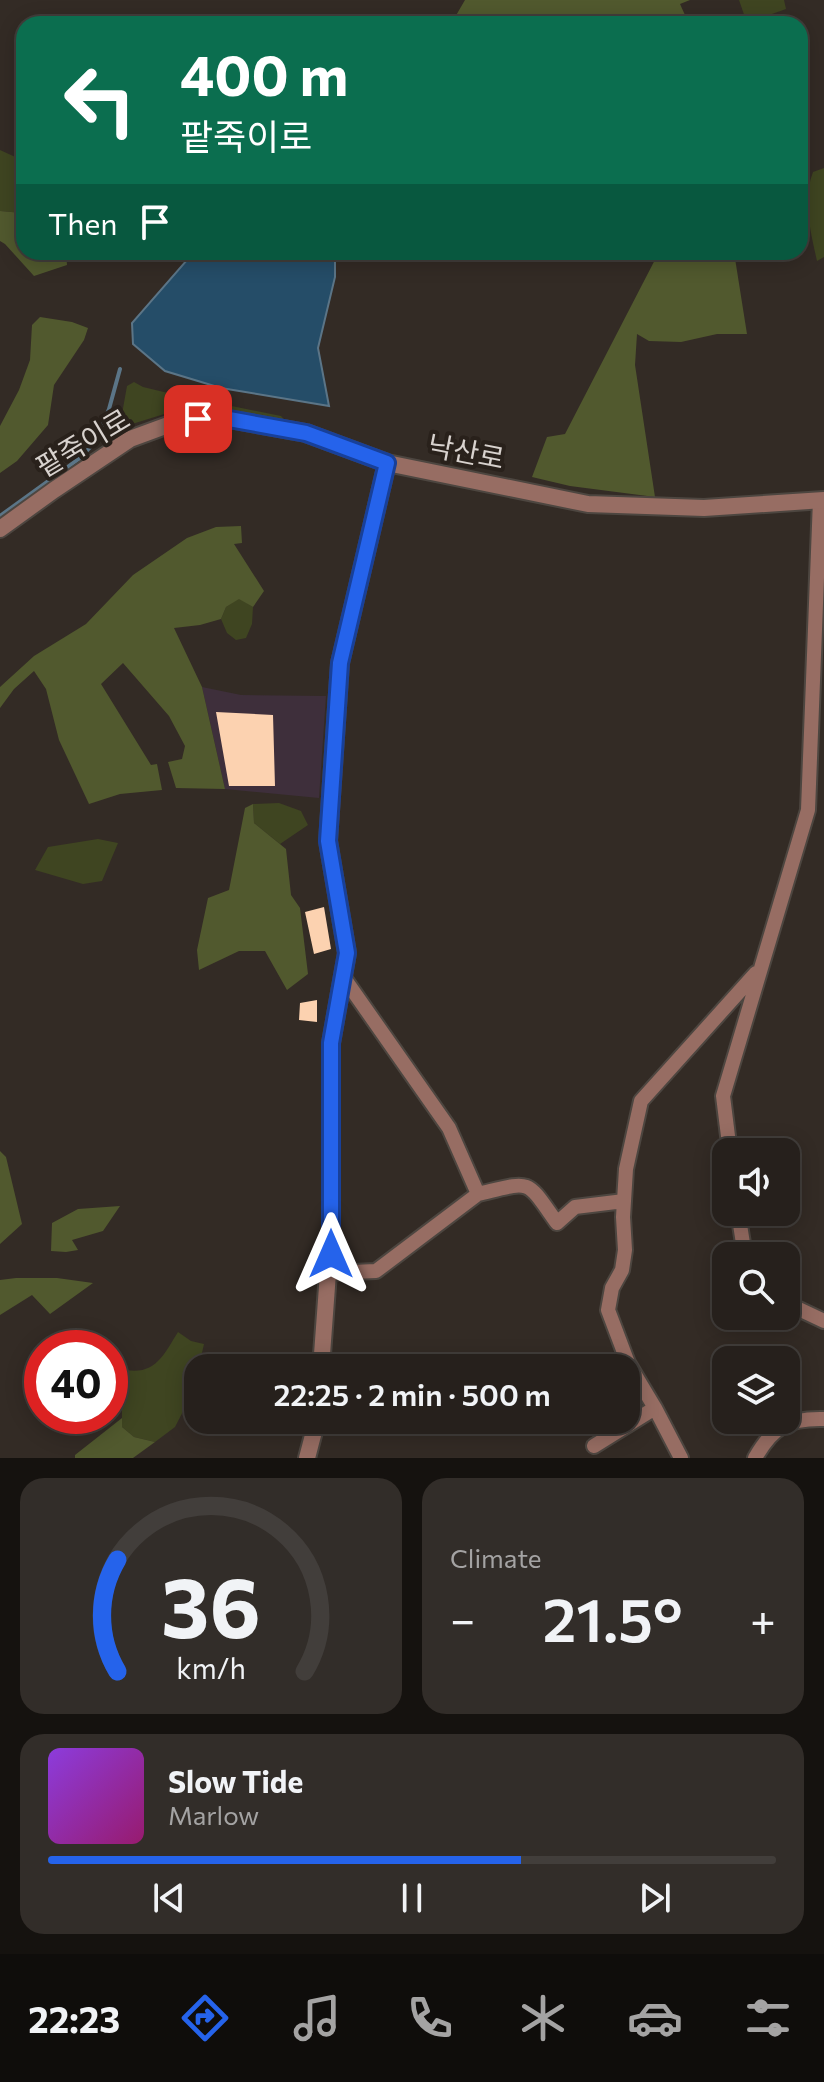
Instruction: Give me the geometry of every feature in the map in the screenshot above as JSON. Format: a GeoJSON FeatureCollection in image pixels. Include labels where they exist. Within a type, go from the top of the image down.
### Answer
{"type":"FeatureCollection","features":[{"type":"Feature","properties":{"kind":"street","name":"팥죽이로"},"geometry":{"type":"LineString","coordinates":[[0,529],[130,439],[179,421],[218,417],[306,433],[387,463]]}},
{"type":"Feature","properties":{"kind":"street","name":"낙산로"},"geometry":{"type":"LineString","coordinates":[[322,1354],[331,1254],[331,1043],[347,953],[328,841],[340,663],[387,463],[588,504],[704,508],[822,500]]}},
{"type":"Feature","properties":{"kind":"street"},"geometry":{"type":"LineString","coordinates":[[728,1138],[723,1096],[808,810],[822,500]]}},
{"type":"Feature","properties":{"kind":"street"},"geometry":{"type":"LineString","coordinates":[[681,1458],[628,1363],[608,1310],[612,1288],[622,1270],[625,1250],[626,1169],[641,1101],[759,969]]}},
{"type":"Feature","properties":{"kind":"street"},"geometry":{"type":"LineString","coordinates":[[344,978],[449,1128],[478,1194]]}},
{"type":"Feature","properties":{"kind":"street"},"geometry":{"type":"LineString","coordinates":[[328,1273],[376,1271],[478,1194],[521,1184],[532,1188],[557,1223],[575,1207],[624,1201]]}},
{"type":"Feature","properties":{"kind":"street"},"geometry":{"type":"LineString","coordinates":[[800,1310],[824,1321]]}},
{"type":"Feature","properties":{"kind":"street"},"geometry":{"type":"LineString","coordinates":[[594,1446],[655,1408]]}},
{"type":"Feature","properties":{"kind":"street"},"geometry":{"type":"LineString","coordinates":[[755,1458],[767,1439],[784,1424],[824,1419]]}},
{"type":"Feature","properties":{"kind":"street"},"geometry":{"type":"LineString","coordinates":[[307,1458],[313,1434]]}},
{"type":"Feature","properties":{"kind":"shaded area"},"geometry":{"type":"Polygon","coordinates":[[[202,687],[241,695],[326,696],[319,798],[225,789],[202,687]]]}},
{"type":"Feature","properties":{"kind":"green space"},"geometry":{"type":"Polygon","coordinates":[[[465,0],[690,0],[680,4],[685,16],[456,16],[465,0]]]}},
{"type":"Feature","properties":{"kind":"green space"},"geometry":{"type":"Polygon","coordinates":[[[739,0],[784,0],[786,9],[766,16],[745,16],[739,0]]]}},
{"type":"Feature","properties":{"kind":"green space"},"geometry":{"type":"Polygon","coordinates":[[[0,150],[16,157],[16,212],[0,211],[0,150]]]}},
{"type":"Feature","properties":{"kind":"green space"},"geometry":{"type":"Polygon","coordinates":[[[824,168],[824,257],[817,261],[808,194],[813,172],[824,168]]]}},
{"type":"Feature","properties":{"kind":"green space"},"geometry":{"type":"Polygon","coordinates":[[[0,211],[16,212],[16,256],[0,241],[0,211]]]}},
{"type":"Feature","properties":{"kind":"green space"},"geometry":{"type":"Polygon","coordinates":[[[20,260],[67,260],[67,265],[34,276],[20,260]]]}},
{"type":"Feature","properties":{"kind":"green space"},"geometry":{"type":"Polygon","coordinates":[[[655,260],[735,260],[747,334],[717,334],[681,342],[649,341],[637,334],[635,365],[655,497],[570,486],[532,477],[547,437],[565,434],[655,260]]]}},
{"type":"Feature","properties":{"kind":"green space"},"geometry":{"type":"Polygon","coordinates":[[[40,317],[88,328],[84,340],[54,385],[48,425],[17,461],[0,473],[0,426],[19,390],[30,360],[32,325],[40,317]]]}},
{"type":"Feature","properties":{"kind":"green space"},"geometry":{"type":"Polygon","coordinates":[[[134,382],[168,393],[281,416],[288,424],[219,408],[177,410],[129,425],[122,414],[127,386],[134,382]]]}},
{"type":"Feature","properties":{"kind":"green space"},"geometry":{"type":"Polygon","coordinates":[[[241,526],[242,543],[234,544],[264,591],[253,607],[239,599],[226,607],[221,619],[174,628],[202,687],[225,789],[176,788],[168,762],[182,759],[185,746],[169,716],[123,663],[101,684],[151,765],[157,764],[162,790],[120,794],[89,804],[59,740],[46,689],[34,671],[14,689],[0,708],[0,687],[34,656],[86,624],[133,575],[187,538],[216,527],[241,526]]]}},
{"type":"Feature","properties":{"kind":"green space"},"geometry":{"type":"Polygon","coordinates":[[[239,598],[253,607],[252,624],[246,638],[236,640],[227,633],[221,619],[226,607],[239,598]]]}},
{"type":"Feature","properties":{"kind":"green space"},"geometry":{"type":"Polygon","coordinates":[[[279,803],[301,811],[308,825],[280,844],[254,823],[253,804],[279,803]]]}},
{"type":"Feature","properties":{"kind":"green space"},"geometry":{"type":"Polygon","coordinates":[[[253,804],[254,823],[286,849],[291,895],[300,908],[308,974],[287,990],[265,951],[239,951],[199,970],[197,950],[208,898],[229,890],[245,808],[253,804]]]}},
{"type":"Feature","properties":{"kind":"green space"},"geometry":{"type":"Polygon","coordinates":[[[98,839],[118,843],[102,881],[83,884],[35,870],[48,847],[98,839]]]}},
{"type":"Feature","properties":{"kind":"green space"},"geometry":{"type":"Polygon","coordinates":[[[0,1151],[6,1157],[22,1224],[0,1244],[0,1151]]]}},
{"type":"Feature","properties":{"kind":"green space"},"geometry":{"type":"Polygon","coordinates":[[[120,1206],[103,1231],[72,1240],[78,1250],[51,1251],[52,1223],[78,1209],[120,1206]]]}},
{"type":"Feature","properties":{"kind":"green space"},"geometry":{"type":"Polygon","coordinates":[[[57,1278],[93,1283],[50,1314],[32,1295],[0,1315],[0,1280],[57,1278]]]}},
{"type":"Feature","properties":{"kind":"green space"},"geometry":{"type":"Polygon","coordinates":[[[178,1332],[191,1341],[204,1344],[202,1354],[184,1354],[184,1410],[175,1427],[155,1442],[134,1437],[128,1432],[128,1370],[152,1366],[178,1332]]]}},
{"type":"Feature","properties":{"kind":"green space"},"geometry":{"type":"Polygon","coordinates":[[[128,1432],[134,1437],[155,1442],[133,1458],[75,1458],[102,1434],[128,1432]]]}},
{"type":"Feature","properties":{"kind":"water"},"geometry":{"type":"Polygon","coordinates":[[[187,260],[335,260],[335,277],[318,348],[329,406],[221,388],[165,371],[133,344],[132,323],[187,260]]]}},
{"type":"Feature","properties":{"kind":"building"},"geometry":{"type":"Polygon","coordinates":[[[216,712],[273,715],[275,786],[229,786],[216,712]]]}},
{"type":"Feature","properties":{"kind":"building"},"geometry":{"type":"Polygon","coordinates":[[[324,907],[331,949],[314,954],[305,912],[324,907]]]}},
{"type":"Feature","properties":{"kind":"building"},"geometry":{"type":"Polygon","coordinates":[[[317,1000],[317,1022],[299,1020],[300,1003],[317,1000]]]}},
{"type":"Feature","properties":{"kind":"waterway"},"geometry":{"type":"LineString","coordinates":[[0,516],[80,458],[96,441],[120,369]]}},
{"type":"Feature","properties":{"kind":"route"},"geometry":{"type":"LineString","coordinates":[[198,419],[218,417],[306,433],[387,463],[340,663],[328,841],[347,953],[331,1043],[331,1254]]}}]}
